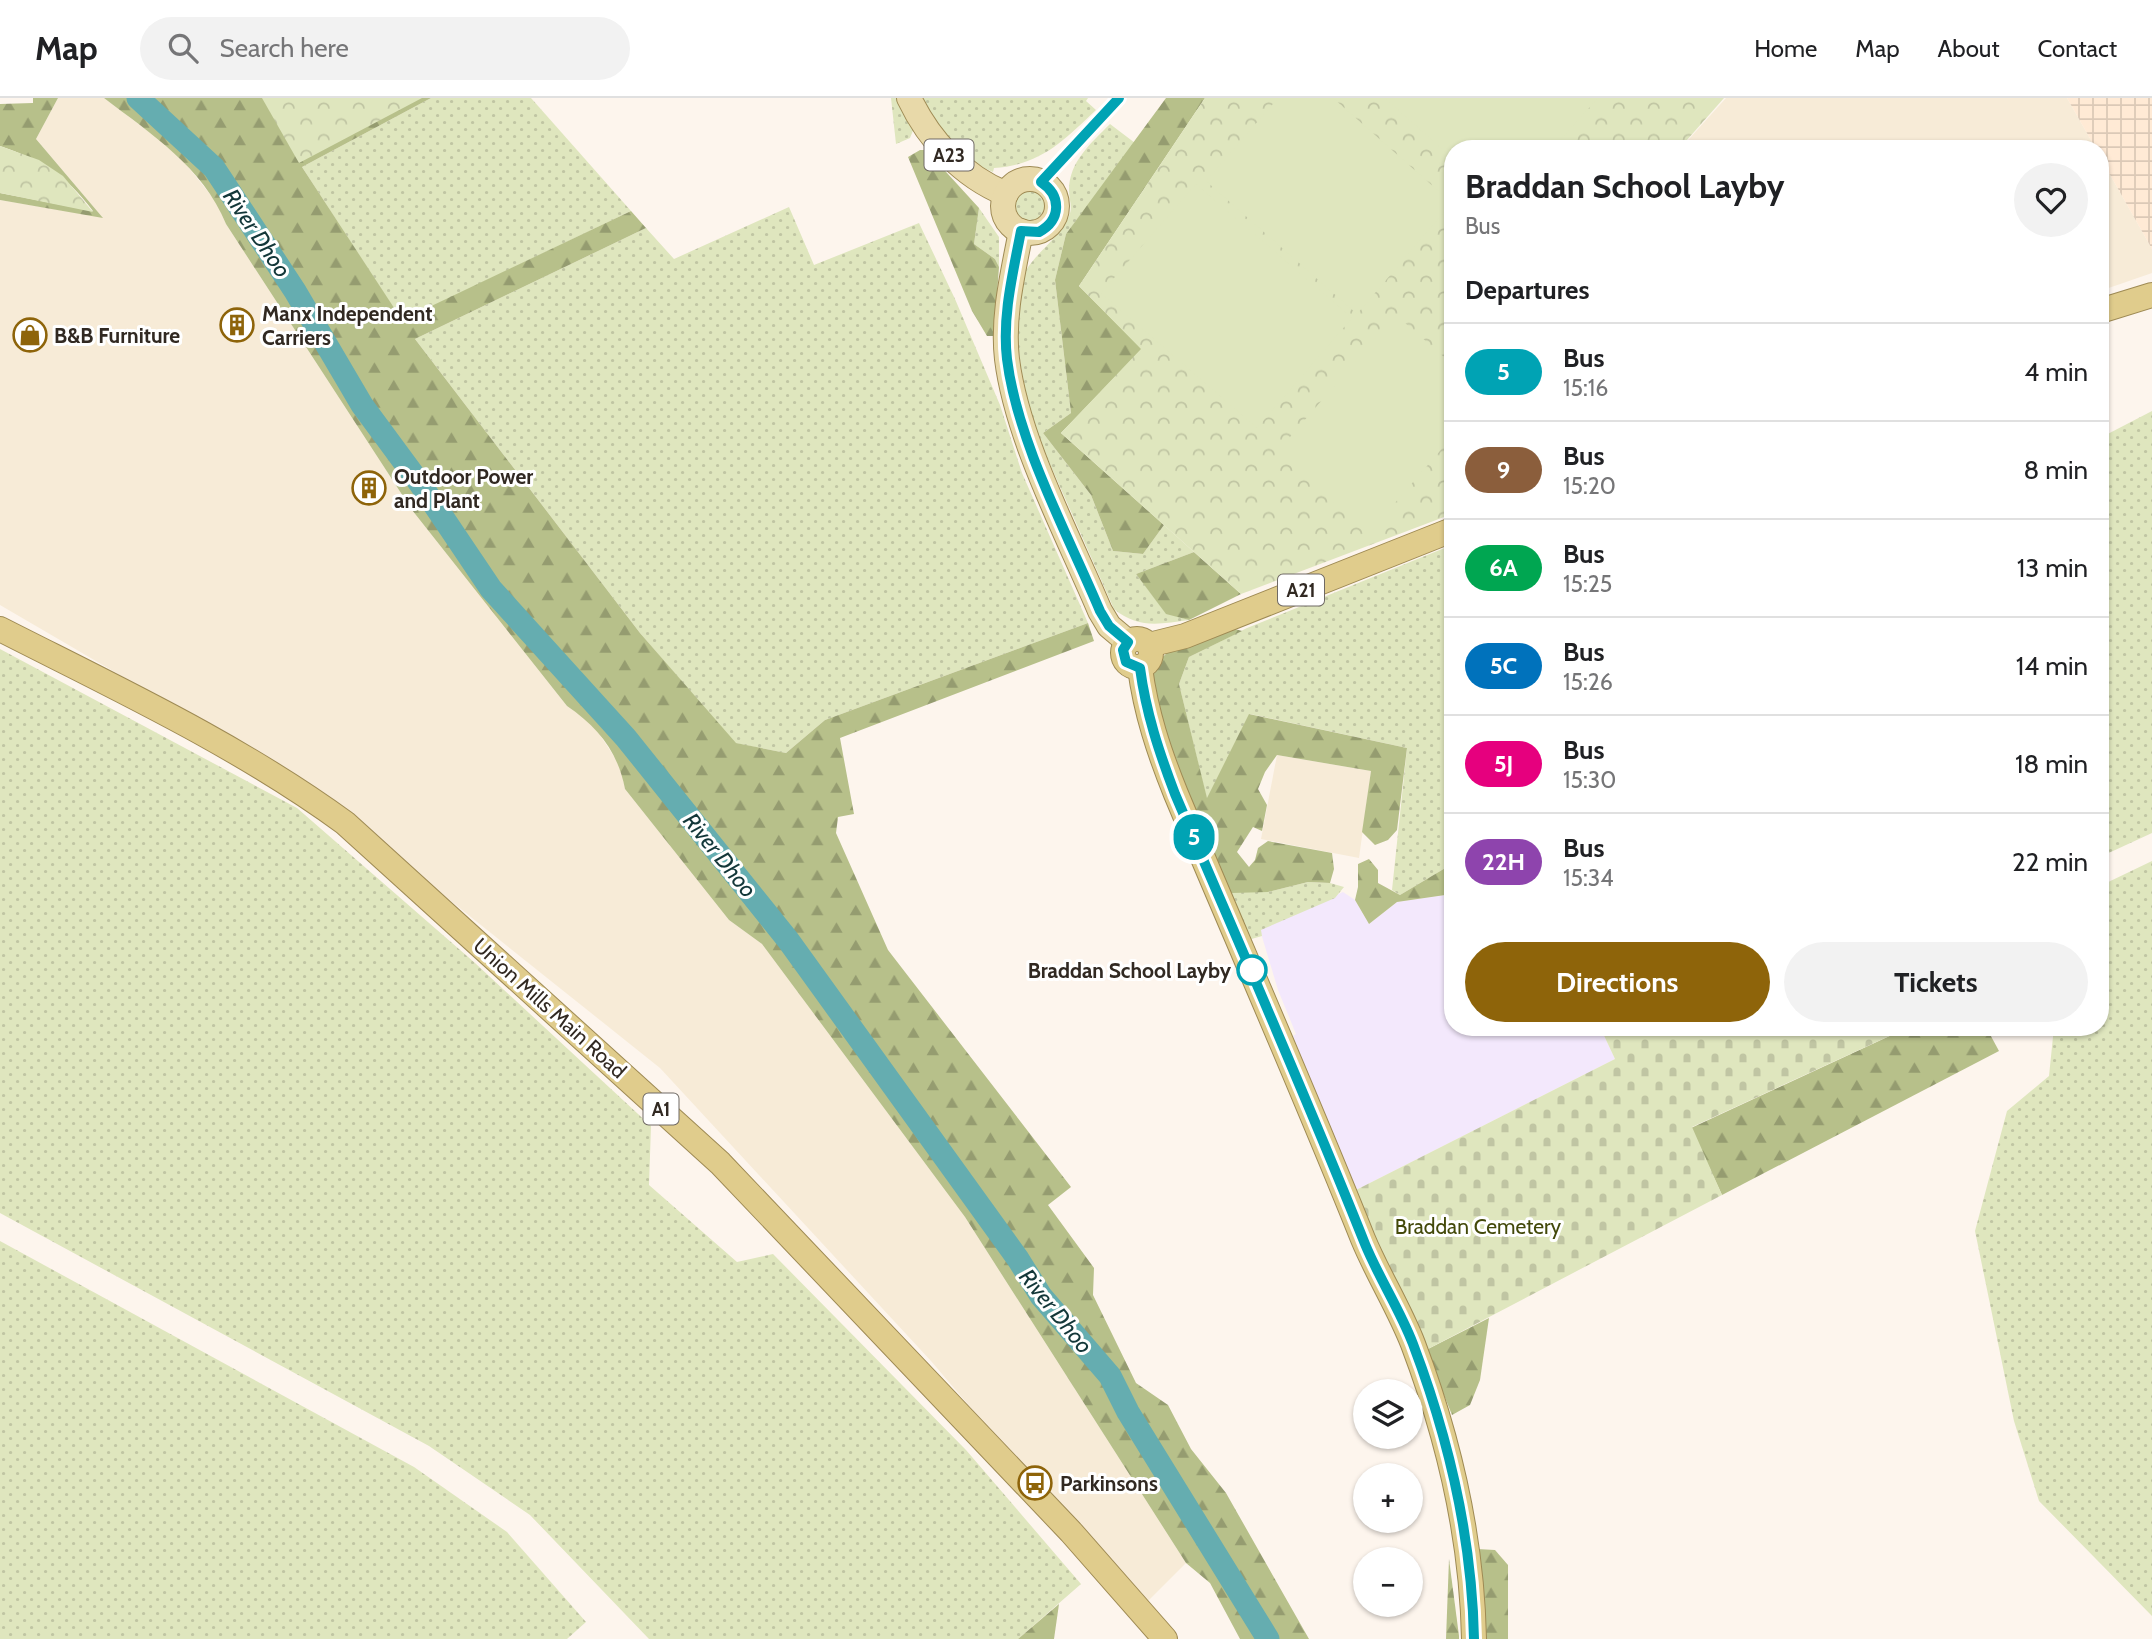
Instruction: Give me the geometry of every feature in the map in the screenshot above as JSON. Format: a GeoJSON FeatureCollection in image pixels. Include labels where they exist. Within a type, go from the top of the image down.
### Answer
{"type":"FeatureCollection","features":[{"type":"Feature","properties":{"kind":"highway"},"geometry":{"type":"LineString","coordinates":[[2109,308],[2152,295]]}},
{"type":"Feature","properties":{"kind":"highway","name":"A21"},"geometry":{"type":"LineString","coordinates":[[1138,643],[1185,636],[1444,533]]}},
{"type":"Feature","properties":{"kind":"highway","name":"Union Mills Main Road"},"geometry":{"type":"LineString","coordinates":[[0,629],[165,712],[309,796],[356,832],[720,1163],[1071,1532],[1165,1639]]}},
{"type":"Feature","properties":{"kind":"highway"},"geometry":{"type":"LineString","coordinates":[[1138,643],[1150,660],[1140,668],[1155,744],[1372,1260],[1412,1343],[1443,1434],[1460,1501],[1473,1592],[1474,1639]]}},
{"type":"Feature","properties":{"kind":"main road","name":"A23"},"geometry":{"type":"LineString","coordinates":[[909,98],[928,133],[965,171],[1006,194]]}},
{"type":"Feature","properties":{"kind":"main road"},"geometry":{"type":"LineString","coordinates":[[1033,180],[1041,182],[1054,194],[1056,212],[1047,228],[1039,232],[1021,231],[1007,220],[1003,203],[1006,194],[1017,183],[1033,180]]}},
{"type":"Feature","properties":{"kind":"main road"},"geometry":{"type":"LineString","coordinates":[[1021,231],[1007,311],[1007,358],[1015,404],[1100,611],[1109,626],[1138,643]]}},
{"type":"Feature","properties":{"kind":"shaded area"},"geometry":{"type":"Polygon","coordinates":[[[58,98],[104,98],[177,153],[217,203],[226,224],[412,510],[567,706],[592,723],[621,767],[625,789],[729,920],[762,944],[965,1217],[1186,1563],[1141,1608],[931,1361],[660,1068],[298,779],[0,605],[0,200],[102,217],[36,139],[58,98]]]}},
{"type":"Feature","properties":{"kind":"shaded area"},"geometry":{"type":"Polygon","coordinates":[[[1726,98],[2067,98],[2091,140],[1688,140],[1726,98]]]}},
{"type":"Feature","properties":{"kind":"shaded area"},"geometry":{"type":"Polygon","coordinates":[[[2067,98],[2152,98],[2152,249],[2109,173],[2109,140],[2091,140],[2067,98]]]}},
{"type":"Feature","properties":{"kind":"shaded area"},"geometry":{"type":"Polygon","coordinates":[[[2109,173],[2152,249],[2152,273],[2109,288],[2109,173]]]}},
{"type":"Feature","properties":{"kind":"shaded area"},"geometry":{"type":"Polygon","coordinates":[[[1277,755],[1371,771],[1359,858],[1261,839],[1277,755]]]}},
{"type":"Feature","properties":{"kind":"shaded area"},"geometry":{"type":"Polygon","coordinates":[[[1343,892],[1355,900],[1369,924],[1397,902],[1444,895],[1444,1036],[1604,1036],[1615,1059],[1354,1191],[1293,1036],[1296,1034],[1278,990],[1260,930],[1343,892]]]}},
{"type":"Feature","properties":{"kind":"green space"},"geometry":{"type":"Polygon","coordinates":[[[33,98],[58,98],[36,139],[103,218],[0,200],[0,193],[93,211],[73,187],[52,170],[29,157],[0,146],[0,104],[33,103],[33,98]]]}},
{"type":"Feature","properties":{"kind":"green space"},"geometry":{"type":"Polygon","coordinates":[[[104,98],[431,98],[302,167],[402,320],[631,211],[646,228],[415,339],[640,633],[736,743],[786,753],[825,720],[1088,623],[1094,641],[840,738],[854,814],[838,817],[836,833],[888,950],[1071,1187],[1048,1205],[1094,1268],[1093,1295],[1136,1383],[1168,1405],[1191,1449],[1226,1493],[1309,1639],[1240,1639],[1210,1583],[1186,1563],[965,1217],[762,944],[729,920],[625,789],[617,763],[605,742],[588,723],[567,706],[412,510],[226,224],[204,185],[174,153],[104,98]]]}},
{"type":"Feature","properties":{"kind":"green space"},"geometry":{"type":"Polygon","coordinates":[[[262,98],[422,98],[299,163],[262,98]]]}},
{"type":"Feature","properties":{"kind":"green space"},"geometry":{"type":"Polygon","coordinates":[[[431,98],[531,98],[631,211],[402,321],[302,167],[431,98]]]}},
{"type":"Feature","properties":{"kind":"green space"},"geometry":{"type":"Polygon","coordinates":[[[891,98],[899,98],[914,128],[910,138],[896,144],[891,98]]]}},
{"type":"Feature","properties":{"kind":"green space"},"geometry":{"type":"Polygon","coordinates":[[[915,98],[1088,98],[1086,101],[1096,110],[1050,150],[1025,162],[994,168],[993,172],[955,151],[915,98]]]}},
{"type":"Feature","properties":{"kind":"green space"},"geometry":{"type":"Polygon","coordinates":[[[1166,98],[1205,98],[1079,286],[1142,349],[1061,433],[1164,525],[1143,554],[1113,551],[1091,495],[1043,433],[1071,413],[1055,280],[1066,234],[1166,98]]]}},
{"type":"Feature","properties":{"kind":"green space"},"geometry":{"type":"Polygon","coordinates":[[[1205,98],[1724,98],[1687,140],[1444,140],[1444,517],[1241,594],[1061,433],[1141,349],[1079,286],[1205,98]]]}},
{"type":"Feature","properties":{"kind":"green space"},"geometry":{"type":"Polygon","coordinates":[[[1278,98],[1333,98],[1444,196],[1444,212],[1357,314],[1206,181],[1278,98]]]}},
{"type":"Feature","properties":{"kind":"green space"},"geometry":{"type":"Polygon","coordinates":[[[1385,98],[1598,98],[1560,140],[1444,140],[1444,151],[1385,98]]]}},
{"type":"Feature","properties":{"kind":"green space"},"geometry":{"type":"Polygon","coordinates":[[[1110,124],[1135,143],[1066,234],[1055,280],[1071,413],[1043,433],[1091,495],[1113,551],[1143,554],[1164,525],[1194,552],[1136,574],[1166,613],[1189,620],[1159,624],[1132,620],[1114,609],[1034,428],[1025,393],[1019,348],[1018,303],[1020,285],[1026,270],[1060,231],[1069,216],[1070,180],[1077,162],[1110,124]]]}},
{"type":"Feature","properties":{"kind":"green space"},"geometry":{"type":"Polygon","coordinates":[[[0,146],[39,160],[63,176],[93,212],[0,193],[0,146]]]}},
{"type":"Feature","properties":{"kind":"green space"},"geometry":{"type":"Polygon","coordinates":[[[920,150],[926,150],[979,208],[974,244],[995,259],[999,267],[994,336],[987,336],[972,311],[908,157],[920,150]]]}},
{"type":"Feature","properties":{"kind":"green space"},"geometry":{"type":"Polygon","coordinates":[[[1196,184],[1352,318],[1257,428],[1101,293],[1196,184]]]}},
{"type":"Feature","properties":{"kind":"green space"},"geometry":{"type":"Polygon","coordinates":[[[1031,188],[1044,193],[1049,206],[1044,219],[1031,224],[1018,219],[1013,206],[1018,193],[1031,188]]]}},
{"type":"Feature","properties":{"kind":"green space"},"geometry":{"type":"Polygon","coordinates":[[[789,207],[814,265],[919,223],[1000,405],[1022,473],[1088,623],[825,720],[786,753],[735,743],[640,633],[415,339],[646,228],[674,259],[789,207]]]}},
{"type":"Feature","properties":{"kind":"green space"},"geometry":{"type":"Polygon","coordinates":[[[979,208],[999,237],[999,267],[995,259],[974,244],[979,208]]]}},
{"type":"Feature","properties":{"kind":"green space"},"geometry":{"type":"Polygon","coordinates":[[[1396,315],[1444,357],[1444,446],[1369,533],[1276,453],[1396,315]]]}},
{"type":"Feature","properties":{"kind":"green space"},"geometry":{"type":"Polygon","coordinates":[[[2152,411],[2152,833],[2109,853],[2109,433],[2152,411]]]}},
{"type":"Feature","properties":{"kind":"green space"},"geometry":{"type":"Polygon","coordinates":[[[1444,548],[1444,869],[1400,895],[1392,890],[1407,748],[1250,714],[1207,800],[1179,684],[1189,657],[1247,628],[1444,548]]]}},
{"type":"Feature","properties":{"kind":"green space"},"geometry":{"type":"Polygon","coordinates":[[[1194,552],[1241,594],[1189,620],[1166,614],[1136,574],[1194,552]]]}},
{"type":"Feature","properties":{"kind":"green space"},"geometry":{"type":"Polygon","coordinates":[[[1228,627],[1242,631],[1189,657],[1179,684],[1207,798],[1249,714],[1407,748],[1397,830],[1388,840],[1375,845],[1362,832],[1371,771],[1277,755],[1265,772],[1258,789],[1267,805],[1262,831],[1253,827],[1237,852],[1249,867],[1255,860],[1258,848],[1268,841],[1332,853],[1334,869],[1330,883],[1308,882],[1268,892],[1232,893],[1222,883],[1176,772],[1157,707],[1153,681],[1157,664],[1163,656],[1180,645],[1228,627]]]}},
{"type":"Feature","properties":{"kind":"green space"},"geometry":{"type":"Polygon","coordinates":[[[0,649],[297,808],[475,963],[651,1126],[649,1185],[737,1262],[773,1254],[966,1450],[1081,1584],[1018,1639],[649,1639],[530,1515],[429,1446],[0,1213],[0,649]]]}},
{"type":"Feature","properties":{"kind":"green space"},"geometry":{"type":"Polygon","coordinates":[[[1369,859],[1378,870],[1378,883],[1400,895],[1444,869],[1444,895],[1397,902],[1369,924],[1355,900],[1358,864],[1369,859]]]}},
{"type":"Feature","properties":{"kind":"green space"},"geometry":{"type":"Polygon","coordinates":[[[2152,861],[2152,1616],[2039,1501],[2014,1421],[1975,1231],[2007,1111],[2049,1076],[2053,1036],[2109,1036],[2109,882],[2152,861]]]}},
{"type":"Feature","properties":{"kind":"green space"},"geometry":{"type":"Polygon","coordinates":[[[1308,882],[1344,887],[1335,898],[1261,930],[1262,936],[1248,940],[1222,883],[1268,892],[1308,882]]]}},
{"type":"Feature","properties":{"kind":"green space","name":"Braddan Cemetery"},"geometry":{"type":"Polygon","coordinates":[[[1604,1036],[1889,1036],[1692,1127],[1722,1195],[1426,1350],[1354,1191],[1615,1059],[1604,1036]]]}},
{"type":"Feature","properties":{"kind":"green space"},"geometry":{"type":"Polygon","coordinates":[[[1890,1036],[1991,1036],[1999,1051],[1722,1195],[1691,1128],[1890,1036]]]}},
{"type":"Feature","properties":{"kind":"green space"},"geometry":{"type":"Polygon","coordinates":[[[0,1241],[414,1467],[507,1532],[586,1622],[567,1639],[0,1639],[0,1241]]]}},
{"type":"Feature","properties":{"kind":"green space"},"geometry":{"type":"Polygon","coordinates":[[[1489,1318],[1480,1380],[1470,1405],[1452,1415],[1426,1350],[1489,1318]]]}},
{"type":"Feature","properties":{"kind":"green space"},"geometry":{"type":"Polygon","coordinates":[[[1477,1549],[1495,1550],[1508,1565],[1508,1639],[1481,1639],[1477,1549]]]}},
{"type":"Feature","properties":{"kind":"green space"},"geometry":{"type":"Polygon","coordinates":[[[1449,1559],[1459,1636],[1459,1639],[1446,1639],[1449,1559]]]}},
{"type":"Feature","properties":{"kind":"green space"},"geometry":{"type":"Polygon","coordinates":[[[1059,1604],[1054,1639],[1018,1639],[1059,1604]]]}},
{"type":"Feature","properties":{"kind":"waterway","name":"River Dhoo"},"geometry":{"type":"LineString","coordinates":[[138,98],[214,168],[295,291],[362,405],[421,485],[491,589],[626,738],[788,940],[1018,1259],[1041,1296],[1110,1376],[1128,1412],[1268,1639]]}},
{"type":"Feature","properties":{"kind":"bus line","name":"5"},"geometry":{"type":"LineString","coordinates":[[1119,98],[1041,182],[1049,187],[1057,203],[1053,220],[1047,228],[1039,232],[1021,231],[1007,311],[1007,358],[1015,404],[1100,611],[1109,626],[1128,642],[1123,650],[1126,662],[1133,668],[1140,668],[1155,744],[1175,794],[1272,1017],[1372,1260],[1412,1343],[1443,1434],[1460,1501],[1473,1592],[1474,1639]]}},
{"type":"Feature","properties":{"kind":"place","name":"Manx Independent Carriers"},"geometry":{"type":"Point","coordinates":[237,325]}},
{"type":"Feature","properties":{"kind":"place","name":"B&B Furniture"},"geometry":{"type":"Point","coordinates":[30,335]}},
{"type":"Feature","properties":{"kind":"place","name":"Outdoor Power and Plant"},"geometry":{"type":"Point","coordinates":[369,488]}},
{"type":"Feature","properties":{"kind":"place","name":"Braddan School Layby"},"geometry":{"type":"Point","coordinates":[1252,970]}},
{"type":"Feature","properties":{"kind":"place","name":"Parkinsons"},"geometry":{"type":"Point","coordinates":[1035,1483]}}]}
